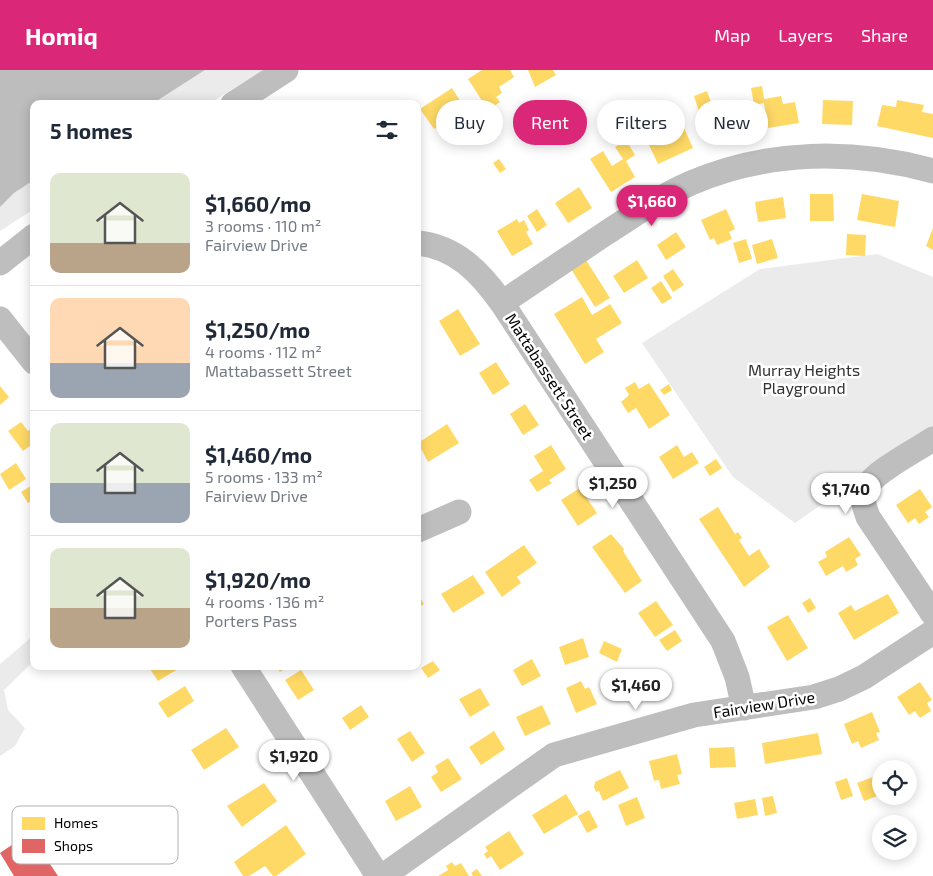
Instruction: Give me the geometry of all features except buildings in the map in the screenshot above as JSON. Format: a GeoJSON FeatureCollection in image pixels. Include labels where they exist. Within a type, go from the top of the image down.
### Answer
{"type":"FeatureCollection","features":[{"type":"Feature","properties":{"kind":"street"},"geometry":{"type":"LineString","coordinates":[[239,100],[286,70]]}},
{"type":"Feature","properties":{"kind":"street"},"geometry":{"type":"LineString","coordinates":[[421,243],[435,245],[454,254],[473,268],[502,302],[660,199],[720,171],[757,162],[829,155],[904,163],[933,171]]}},
{"type":"Feature","properties":{"kind":"street"},"geometry":{"type":"LineString","coordinates":[[0,263],[30,239]]}},
{"type":"Feature","properties":{"kind":"street","name":"Mattabassett Street"},"geometry":{"type":"LineString","coordinates":[[502,302],[723,640],[737,677],[744,708]]}},
{"type":"Feature","properties":{"kind":"street"},"geometry":{"type":"LineString","coordinates":[[0,319],[30,357]]}},
{"type":"Feature","properties":{"kind":"street"},"geometry":{"type":"LineString","coordinates":[[933,439],[876,477],[865,489],[863,502],[868,517],[933,614]]}},
{"type":"Feature","properties":{"kind":"street"},"geometry":{"type":"LineString","coordinates":[[421,529],[459,512]]}},
{"type":"Feature","properties":{"kind":"street","name":"Fairview Drive"},"geometry":{"type":"LineString","coordinates":[[383,876],[554,755],[694,715],[790,702],[839,689],[864,677],[933,632]]}},
{"type":"Feature","properties":{"kind":"street"},"geometry":{"type":"LineString","coordinates":[[246,670],[378,876]]}},
{"type":"Feature","properties":{"kind":"green space"},"geometry":{"type":"Polygon","coordinates":[[[205,70],[264,70],[215,100],[158,100],[205,70]]]}},
{"type":"Feature","properties":{"kind":"green space"},"geometry":{"type":"Polygon","coordinates":[[[30,183],[30,212],[0,231],[0,207],[14,193],[30,183]]]}},
{"type":"Feature","properties":{"kind":"green space","name":"Murray Heights Playground"},"geometry":{"type":"Polygon","coordinates":[[[877,254],[933,277],[933,427],[795,523],[733,477],[642,343],[760,269],[877,254]]]}},
{"type":"Feature","properties":{"kind":"green space"},"geometry":{"type":"Polygon","coordinates":[[[30,638],[30,665],[4,690],[8,710],[25,728],[15,746],[0,756],[0,664],[30,638]]]}},
{"type":"Feature","properties":{"kind":"shaded area"},"geometry":{"type":"Polygon","coordinates":[[[0,70],[205,70],[158,100],[30,100],[30,183],[14,193],[0,207],[0,70]]]}}]}
